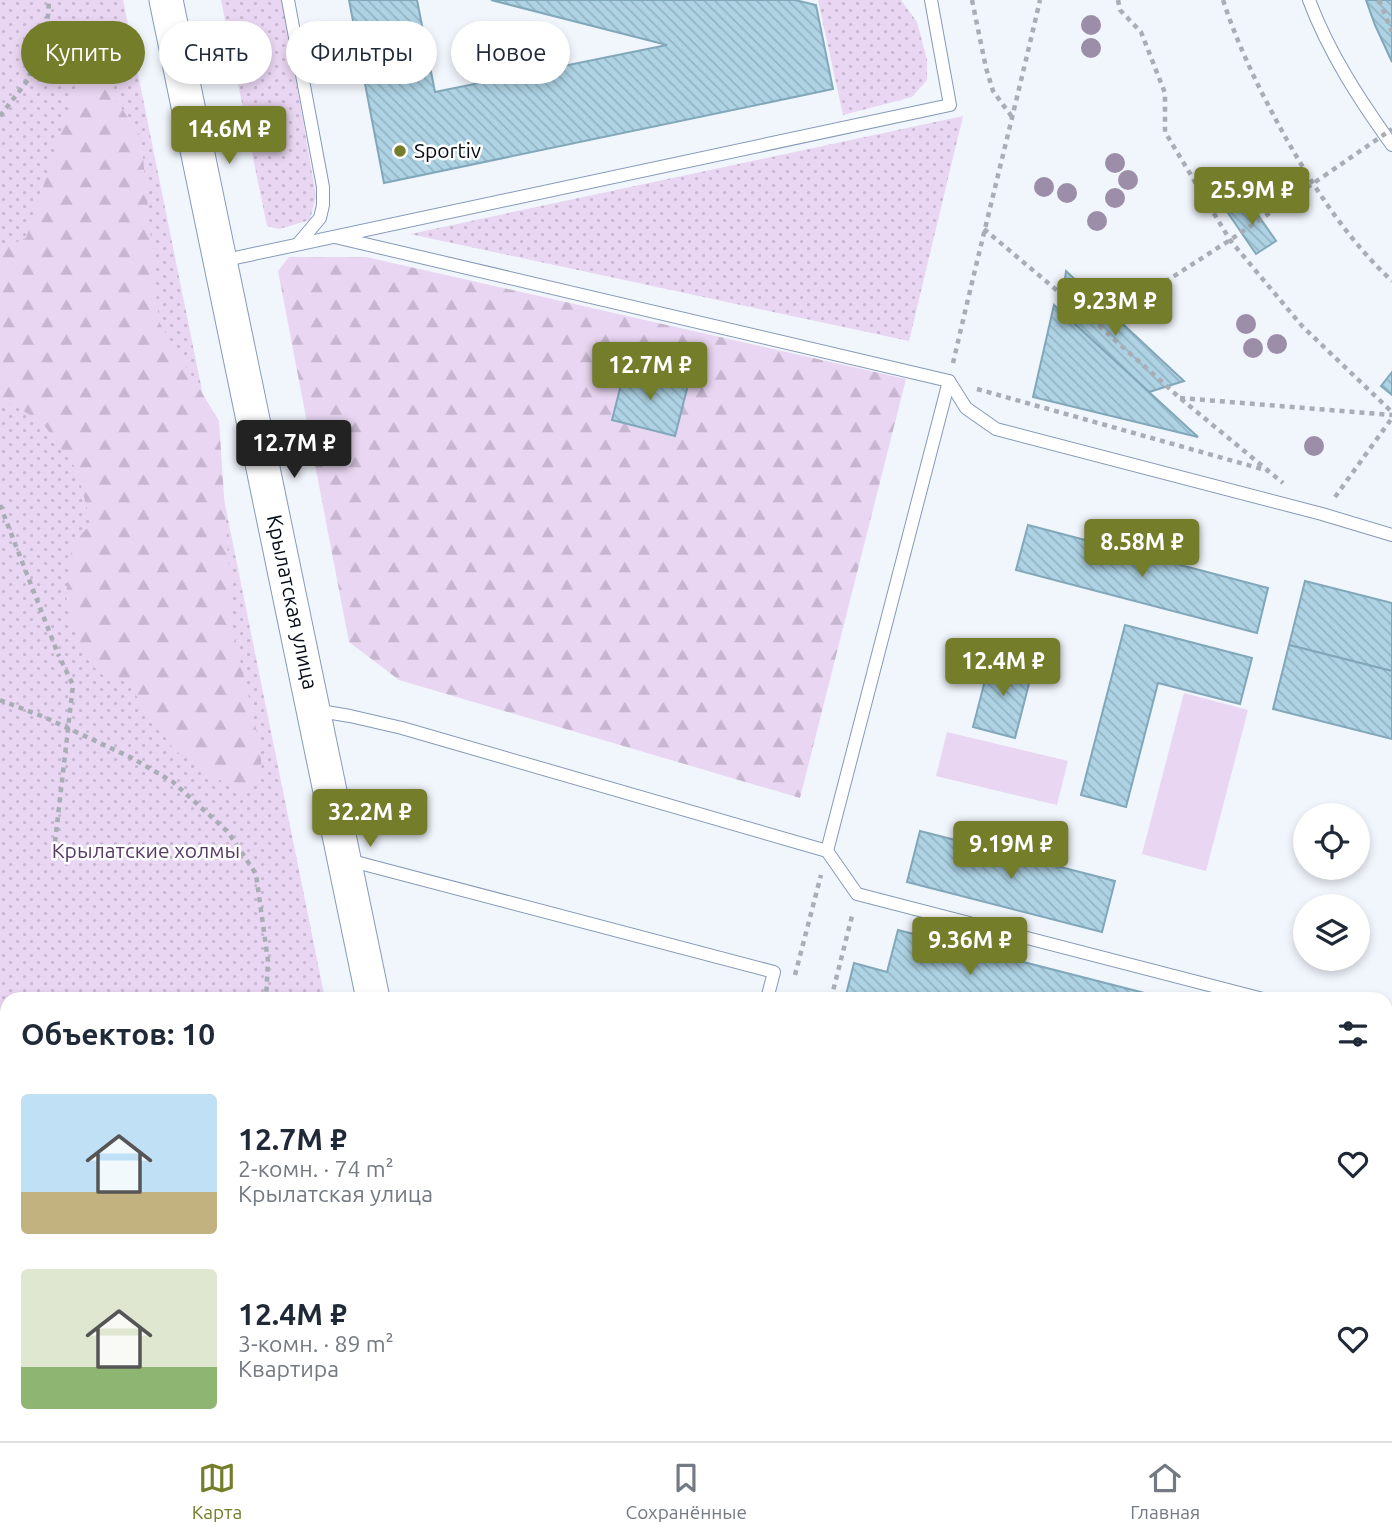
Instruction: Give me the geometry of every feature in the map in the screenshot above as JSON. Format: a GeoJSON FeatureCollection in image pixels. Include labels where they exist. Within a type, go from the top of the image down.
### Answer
{"type":"FeatureCollection","features":[{"type":"Feature","properties":{"kind":"main road","name":"Крылатская улица"},"geometry":{"type":"LineString","coordinates":[[166,0],[372,992]]}},
{"type":"Feature","properties":{"kind":"lane"},"geometry":{"type":"LineString","coordinates":[[288,0],[323,187],[320,218],[298,244]]}},
{"type":"Feature","properties":{"kind":"lane"},"geometry":{"type":"LineString","coordinates":[[220,261],[950,105],[931,0]]}},
{"type":"Feature","properties":{"kind":"lane"},"geometry":{"type":"LineString","coordinates":[[1309,0],[1339,63],[1362,103],[1392,145]]}},
{"type":"Feature","properties":{"kind":"lane"},"geometry":{"type":"LineString","coordinates":[[335,237],[949,381],[966,408],[996,429],[1322,514],[1392,535]]}},
{"type":"Feature","properties":{"kind":"lane"},"geometry":{"type":"LineString","coordinates":[[827,850],[949,381]]}},
{"type":"Feature","properties":{"kind":"lane"},"geometry":{"type":"LineString","coordinates":[[314,710],[402,728],[827,850],[857,894],[1236,992]]}},
{"type":"Feature","properties":{"kind":"lane"},"geometry":{"type":"LineString","coordinates":[[344,859],[774,972],[769,992]]}},
{"type":"Feature","properties":{"kind":"path"},"geometry":{"type":"LineString","coordinates":[[0,116],[28,80],[48,16],[49,0]]}},
{"type":"Feature","properties":{"kind":"path"},"geometry":{"type":"LineString","coordinates":[[972,0],[993,91],[1013,118]]}},
{"type":"Feature","properties":{"kind":"path"},"geometry":{"type":"LineString","coordinates":[[1040,0],[949,381],[1269,471]]}},
{"type":"Feature","properties":{"kind":"path"},"geometry":{"type":"LineString","coordinates":[[1118,0],[1120,10],[1141,33],[1165,93],[1165,132],[1230,240],[1302,326],[1392,415]]}},
{"type":"Feature","properties":{"kind":"path"},"geometry":{"type":"LineString","coordinates":[[1223,0],[1265,102],[1312,183],[1376,266],[1392,281]]}},
{"type":"Feature","properties":{"kind":"path"},"geometry":{"type":"LineString","coordinates":[[1379,0],[1392,32]]}},
{"type":"Feature","properties":{"kind":"path"},"geometry":{"type":"LineString","coordinates":[[1098,325],[1230,240],[1392,129]]}},
{"type":"Feature","properties":{"kind":"path"},"geometry":{"type":"LineString","coordinates":[[984,229],[1180,398],[1322,514],[1392,415]]}},
{"type":"Feature","properties":{"kind":"path"},"geometry":{"type":"LineString","coordinates":[[1180,398],[1392,415]]}},
{"type":"Feature","properties":{"kind":"path"},"geometry":{"type":"LineString","coordinates":[[0,505],[58,654],[73,685],[55,842]]}},
{"type":"Feature","properties":{"kind":"path"},"geometry":{"type":"LineString","coordinates":[[0,700],[44,717],[132,758],[173,782],[228,832],[256,874],[268,961],[266,992]]}},
{"type":"Feature","properties":{"kind":"path"},"geometry":{"type":"LineString","coordinates":[[792,986],[827,850]]}},
{"type":"Feature","properties":{"kind":"path"},"geometry":{"type":"LineString","coordinates":[[833,992],[857,894]]}},
{"type":"Feature","properties":{"kind":"green space","name":"Крылатские холмы"},"geometry":{"type":"Polygon","coordinates":[[[0,0],[123,0],[127,21],[21,21],[21,84],[140,84],[324,992],[0,992],[0,0]]]}},
{"type":"Feature","properties":{"kind":"green space"},"geometry":{"type":"Polygon","coordinates":[[[221,0],[282,0],[286,23],[286,84],[297,84],[316,196],[310,220],[279,229],[267,226],[238,84],[272,84],[272,21],[225,21],[221,0]]]}},
{"type":"Feature","properties":{"kind":"green space"},"geometry":{"type":"Polygon","coordinates":[[[818,0],[901,0],[917,22],[927,60],[927,80],[912,97],[843,115],[818,0]]]}},
{"type":"Feature","properties":{"kind":"green space"},"geometry":{"type":"Polygon","coordinates":[[[78,84],[98,84],[108,88],[141,137],[159,322],[219,421],[233,630],[260,746],[262,775],[244,796],[174,750],[126,681],[100,674],[80,651],[66,597],[72,544],[91,524],[77,470],[41,421],[0,398],[0,249],[26,238],[78,84]]]}},
{"type":"Feature","properties":{"kind":"green space"},"geometry":{"type":"Polygon","coordinates":[[[963,116],[909,341],[410,234],[963,116]]]}},
{"type":"Feature","properties":{"kind":"green space"},"geometry":{"type":"Polygon","coordinates":[[[289,257],[366,257],[906,379],[800,798],[399,680],[349,642],[278,271],[289,257]]]}},
{"type":"Feature","properties":{"kind":"green space"},"geometry":{"type":"Polygon","coordinates":[[[1184,693],[1248,710],[1206,871],[1142,854],[1184,693]]]}},
{"type":"Feature","properties":{"kind":"green space"},"geometry":{"type":"Polygon","coordinates":[[[947,732],[1068,761],[1057,805],[936,776],[947,732]]]}},
{"type":"Feature","properties":{"kind":"building"},"geometry":{"type":"Polygon","coordinates":[[[349,0],[417,0],[421,21],[353,21],[349,0]]]}},
{"type":"Feature","properties":{"kind":"building"},"geometry":{"type":"Polygon","coordinates":[[[491,0],[795,0],[816,5],[833,89],[384,183],[365,84],[433,84],[435,92],[474,84],[570,84],[570,65],[667,45],[491,0]]]}},
{"type":"Feature","properties":{"kind":"building"},"geometry":{"type":"Polygon","coordinates":[[[1366,0],[1392,0],[1392,62],[1375,25],[1366,0]]]}},
{"type":"Feature","properties":{"kind":"building"},"geometry":{"type":"Polygon","coordinates":[[[1247,199],[1276,241],[1256,254],[1228,213],[1247,199]]]}},
{"type":"Feature","properties":{"kind":"building"},"geometry":{"type":"Polygon","coordinates":[[[1066,271],[1184,381],[1149,392],[1061,311],[1066,271]]]}},
{"type":"Feature","properties":{"kind":"building"},"geometry":{"type":"Polygon","coordinates":[[[1054,305],[1149,392],[1198,437],[1033,397],[1054,305]]]}},
{"type":"Feature","properties":{"kind":"building"},"geometry":{"type":"Polygon","coordinates":[[[625,369],[688,385],[675,436],[612,420],[625,369]]]}},
{"type":"Feature","properties":{"kind":"building"},"geometry":{"type":"Polygon","coordinates":[[[1392,372],[1392,395],[1381,386],[1392,372]]]}},
{"type":"Feature","properties":{"kind":"building"},"geometry":{"type":"Polygon","coordinates":[[[1028,525],[1268,588],[1257,633],[1016,570],[1028,525]]]}},
{"type":"Feature","properties":{"kind":"building"},"geometry":{"type":"Polygon","coordinates":[[[1305,581],[1392,603],[1392,671],[1289,645],[1305,581]]]}},
{"type":"Feature","properties":{"kind":"building"},"geometry":{"type":"Polygon","coordinates":[[[1125,625],[1252,658],[1240,704],[1158,683],[1126,807],[1081,795],[1125,625]]]}},
{"type":"Feature","properties":{"kind":"building"},"geometry":{"type":"Polygon","coordinates":[[[1289,645],[1392,671],[1392,739],[1273,709],[1289,645]]]}},
{"type":"Feature","properties":{"kind":"building"},"geometry":{"type":"Polygon","coordinates":[[[991,657],[1033,668],[1015,738],[973,727],[991,657]]]}},
{"type":"Feature","properties":{"kind":"building"},"geometry":{"type":"Polygon","coordinates":[[[920,831],[1115,881],[1102,932],[907,882],[920,831]]]}},
{"type":"Feature","properties":{"kind":"building"},"geometry":{"type":"Polygon","coordinates":[[[898,930],[1141,992],[847,992],[854,963],[887,972],[898,930]]]}},
{"type":"Feature","properties":{"kind":"place","name":"Sportiv"},"geometry":{"type":"Point","coordinates":[400,151]}}]}
